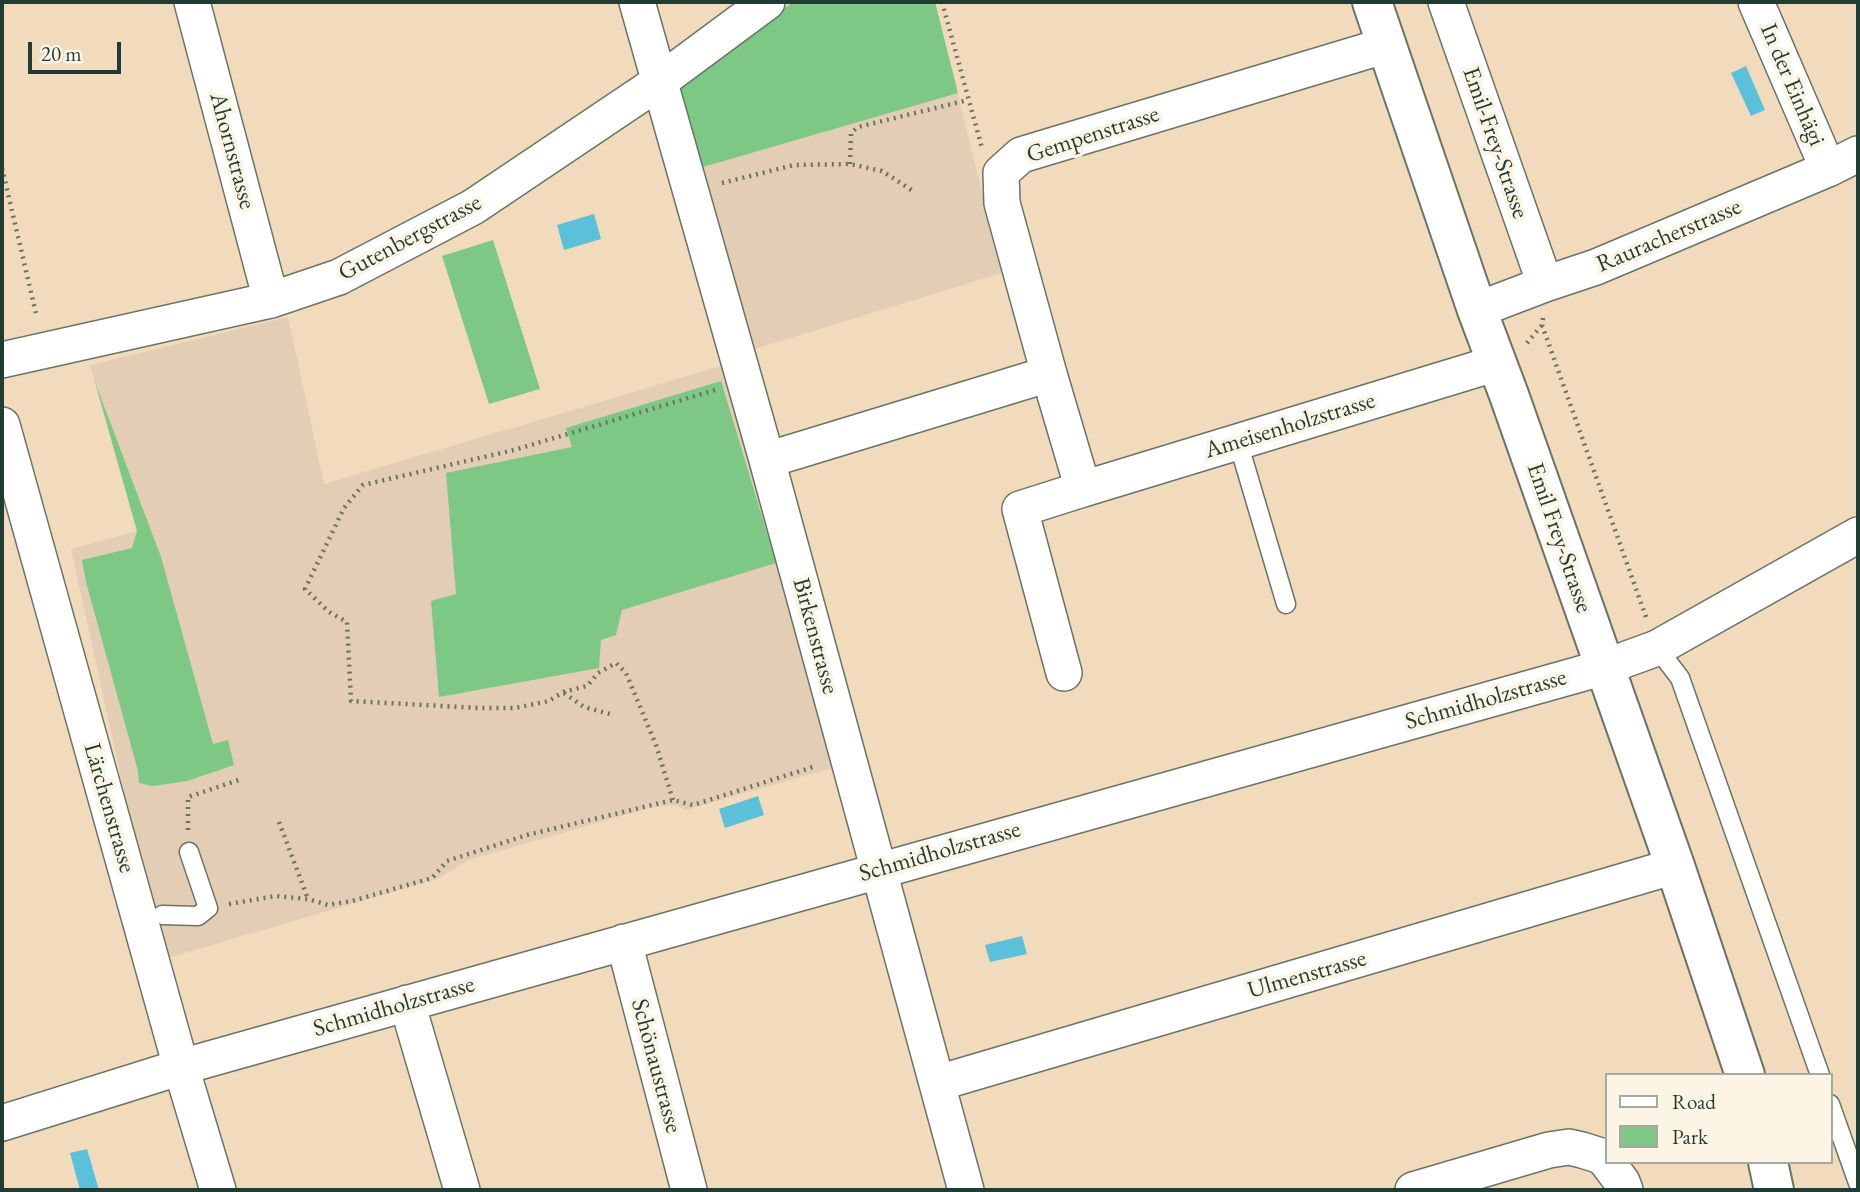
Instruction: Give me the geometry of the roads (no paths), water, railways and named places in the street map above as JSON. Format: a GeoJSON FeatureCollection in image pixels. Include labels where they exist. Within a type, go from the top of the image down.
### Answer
{"type":"FeatureCollection","features":[{"type":"Feature","properties":{"kind":"street","name":"Ahornstrasse"},"geometry":{"type":"LineString","coordinates":[[192,2],[271,300]]}},
{"type":"Feature","properties":{"kind":"street","name":"Birkenstrasse"},"geometry":{"type":"LineString","coordinates":[[637,2],[767,460],[967,1190]]}},
{"type":"Feature","properties":{"kind":"street","name":"Gutenbergstrasse"},"geometry":{"type":"LineString","coordinates":[[2,359],[271,300],[339,277],[474,207],[659,82],[767,2]]}},
{"type":"Feature","properties":{"kind":"street","name":"Emil Frey-Strasse"},"geometry":{"type":"LineString","coordinates":[[1372,2],[1477,310],[1675,866],[1744,1073]]}},
{"type":"Feature","properties":{"kind":"street","name":"Emil-Frey-Strasse"},"geometry":{"type":"LineString","coordinates":[[1446,2],[1545,284]]}},
{"type":"Feature","properties":{"kind":"street","name":"In der Einhägi"},"geometry":{"type":"LineString","coordinates":[[1756,2],[1843,162]]}},
{"type":"Feature","properties":{"kind":"street","name":"Gempenstrasse"},"geometry":{"type":"LineString","coordinates":[[1049,374],[1002,203],[1001,173],[1021,155],[1387,45]]}},
{"type":"Feature","properties":{"kind":"street","name":"Rauracherstrasse"},"geometry":{"type":"LineString","coordinates":[[1477,310],[1596,267],[1843,162]]}},
{"type":"Feature","properties":{"kind":"street","name":"Ameisenholzstrasse"},"geometry":{"type":"LineString","coordinates":[[1064,673],[1020,509],[1497,363]]}},
{"type":"Feature","properties":{"kind":"street"},"geometry":{"type":"LineString","coordinates":[[767,460],[1049,374],[1083,489]]}},
{"type":"Feature","properties":{"kind":"street","name":"Lärchenstrasse"},"geometry":{"type":"LineString","coordinates":[[2,425],[181,1067],[218,1190]]}},
{"type":"Feature","properties":{"kind":"street","name":"Schmidholzstrasse"},"geometry":{"type":"LineString","coordinates":[[2,1123],[181,1067],[1605,667],[1657,648],[1858,535]]}},
{"type":"Feature","properties":{"kind":"street","name":"Ulmenstrasse"},"geometry":{"type":"LineString","coordinates":[[938,1083],[1675,866]]}},
{"type":"Feature","properties":{"kind":"street","name":"Schönaustrasse"},"geometry":{"type":"LineString","coordinates":[[624,942],[689,1190]]}},
{"type":"Feature","properties":{"kind":"street"},"geometry":{"type":"LineString","coordinates":[[407,1003],[462,1190]]}},
{"type":"Feature","properties":{"kind":"street"},"geometry":{"type":"LineString","coordinates":[[1413,1190],[1549,1150],[1569,1147],[1604,1159]]}},
{"type":"Feature","properties":{"kind":"street"},"geometry":{"type":"LineString","coordinates":[[1608,1164],[1625,1190]]}},
{"type":"Feature","properties":{"kind":"street"},"geometry":{"type":"LineString","coordinates":[[1768,1164],[1774,1190]]}},
{"type":"Feature","properties":{"kind":"lane"},"geometry":{"type":"LineString","coordinates":[[1238,442],[1286,604]]}},
{"type":"Feature","properties":{"kind":"lane"},"geometry":{"type":"LineString","coordinates":[[1657,648],[1679,678],[1819,1073]]}},
{"type":"Feature","properties":{"kind":"lane"},"geometry":{"type":"LineString","coordinates":[[162,915],[198,916],[208,908],[190,852]]}},
{"type":"Feature","properties":{"kind":"lane"},"geometry":{"type":"LineString","coordinates":[[1832,1110],[1858,1183]]}},
{"type":"Feature","properties":{"kind":"water"},"geometry":{"type":"Polygon","coordinates":[[[1746,66],[1765,110],[1751,116],[1731,73],[1746,66]]]}},
{"type":"Feature","properties":{"kind":"water"},"geometry":{"type":"Polygon","coordinates":[[[594,214],[601,239],[564,250],[557,225],[594,214]]]}},
{"type":"Feature","properties":{"kind":"water"},"geometry":{"type":"Polygon","coordinates":[[[758,796],[764,815],[725,828],[719,809],[758,796]]]}},
{"type":"Feature","properties":{"kind":"water"},"geometry":{"type":"Polygon","coordinates":[[[1022,936],[1027,954],[990,962],[985,945],[1022,936]]]}},
{"type":"Feature","properties":{"kind":"water"},"geometry":{"type":"Polygon","coordinates":[[[87,1149],[99,1190],[80,1190],[70,1153],[87,1149]]]}}]}
